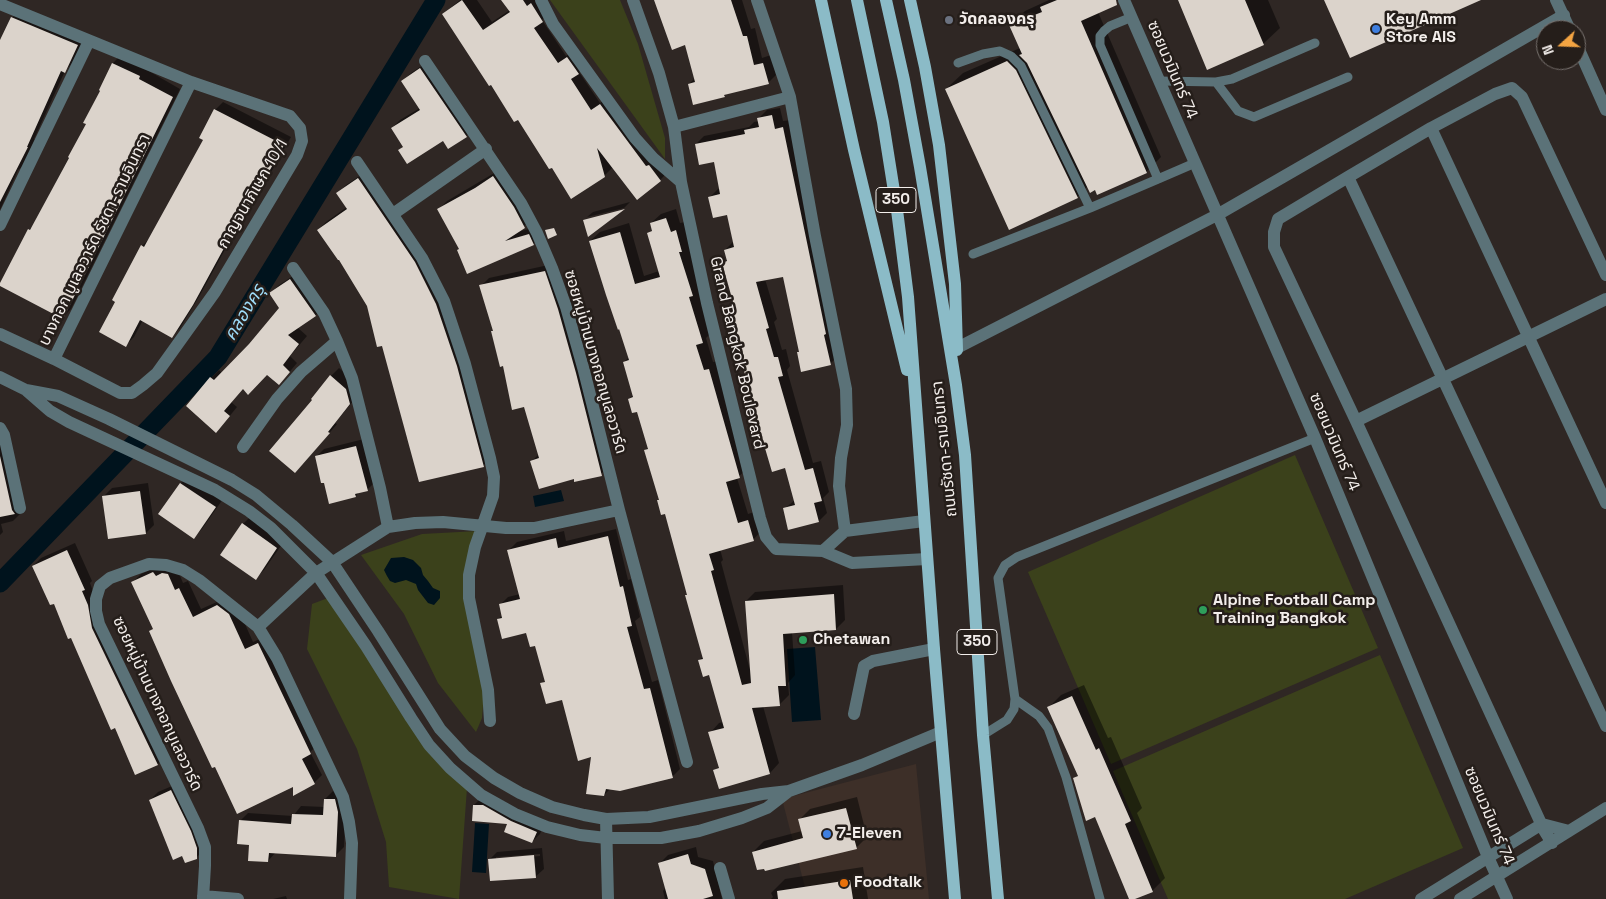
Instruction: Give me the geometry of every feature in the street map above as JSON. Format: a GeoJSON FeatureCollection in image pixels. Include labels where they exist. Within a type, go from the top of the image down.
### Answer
{"type":"FeatureCollection","features":[{"type":"Feature","properties":{"kind":"main road"},"geometry":{"type":"LineString","coordinates":[[821,0],[854,150],[915,404]]}},
{"type":"Feature","properties":{"kind":"main road","name":"ถนนรัชดา-รามอินทรา"},"geometry":{"type":"LineString","coordinates":[[856,0],[884,122],[908,297],[940,732],[955,899]]}},
{"type":"Feature","properties":{"kind":"main road","name":"ถนนรัชดา-รามอินทรา"},"geometry":{"type":"LineString","coordinates":[[886,0],[904,80],[920,167],[956,385],[964,455],[983,735],[998,899]]}},
{"type":"Feature","properties":{"kind":"main road"},"geometry":{"type":"LineString","coordinates":[[910,0],[926,67],[939,145],[955,284],[956,385]]}},
{"type":"Feature","properties":{"kind":"street"},"geometry":{"type":"LineString","coordinates":[[541,0],[552,24],[635,138],[653,158],[681,182]]}},
{"type":"Feature","properties":{"kind":"street","name":"Grand Bangkok Boulevard"},"geometry":{"type":"LineString","coordinates":[[633,0],[659,73],[674,127],[681,182],[718,350],[766,537],[776,549],[823,551],[852,563],[927,559]]}},
{"type":"Feature","properties":{"kind":"street"},"geometry":{"type":"LineString","coordinates":[[757,0],[790,97],[846,389],[847,425],[841,458],[839,486],[844,531]]}},
{"type":"Feature","properties":{"kind":"street","name":"ซอยนวมินทร์ 74"},"geometry":{"type":"LineString","coordinates":[[1124,0],[1315,438],[1488,857],[1508,899]]}},
{"type":"Feature","properties":{"kind":"street"},"geometry":{"type":"LineString","coordinates":[[1556,0],[1566,20]]}},
{"type":"Feature","properties":{"kind":"street","name":"กาญจนาภิเษก 10/1"},"geometry":{"type":"LineString","coordinates":[[0,4],[191,82],[290,116],[300,128],[302,141],[297,155],[215,292],[158,373],[132,392],[120,393],[54,359]]}},
{"type":"Feature","properties":{"kind":"street"},"geometry":{"type":"LineString","coordinates":[[957,348],[1217,215],[1564,16]]}},
{"type":"Feature","properties":{"kind":"street"},"geometry":{"type":"LineString","coordinates":[[0,225],[89,41]]}},
{"type":"Feature","properties":{"kind":"street","name":"ซอยหมู่บ้านบางกอกบูเลอวาร์ด"},"geometry":{"type":"LineString","coordinates":[[426,61],[521,203],[538,234],[552,268],[566,307],[584,372],[687,762]]}},
{"type":"Feature","properties":{"kind":"street"},"geometry":{"type":"LineString","coordinates":[[1586,65],[1606,110]]}},
{"type":"Feature","properties":{"kind":"street","name":"บางกอก บูเลอวาร์ด รัชดา-รามอินทรา"},"geometry":{"type":"LineString","coordinates":[[0,334],[54,359],[191,82]]}},
{"type":"Feature","properties":{"kind":"street"},"geometry":{"type":"LineString","coordinates":[[1552,843],[1274,248],[1274,232],[1278,219],[1431,128],[1495,94],[1512,88],[1522,97],[1606,275]]}},
{"type":"Feature","properties":{"kind":"street"},"geometry":{"type":"LineString","coordinates":[[674,127],[790,97]]}},
{"type":"Feature","properties":{"kind":"street"},"geometry":{"type":"LineString","coordinates":[[1431,128],[1606,502]]}},
{"type":"Feature","properties":{"kind":"street"},"geometry":{"type":"LineString","coordinates":[[393,214],[486,149]]}},
{"type":"Feature","properties":{"kind":"street"},"geometry":{"type":"LineString","coordinates":[[357,162],[422,258],[444,300],[465,364],[494,477],[493,496],[475,548],[469,575],[469,598],[488,690],[490,720]]}},
{"type":"Feature","properties":{"kind":"street"},"geometry":{"type":"LineString","coordinates":[[1348,177],[1606,726]]}},
{"type":"Feature","properties":{"kind":"street"},"geometry":{"type":"LineString","coordinates":[[293,268],[324,313],[354,386],[388,527]]}},
{"type":"Feature","properties":{"kind":"street"},"geometry":{"type":"LineString","coordinates":[[1356,421],[1606,299]]}},
{"type":"Feature","properties":{"kind":"street"},"geometry":{"type":"LineString","coordinates":[[243,447],[277,399],[301,372],[337,341]]}},
{"type":"Feature","properties":{"kind":"street"},"geometry":{"type":"LineString","coordinates":[[0,377],[26,390],[50,410],[101,437],[215,490],[249,511],[271,528],[316,573],[366,646],[429,745],[450,768],[481,795],[515,814],[547,827],[580,835],[606,838],[661,838],[699,831],[742,818],[762,810],[789,791]]}},
{"type":"Feature","properties":{"kind":"street"},"geometry":{"type":"LineString","coordinates":[[26,390],[58,396],[232,480],[256,495],[292,524],[332,562],[440,729],[465,756],[494,778],[520,793],[552,807],[606,819],[649,817],[762,794],[789,791],[862,765],[940,732]]}},
{"type":"Feature","properties":{"kind":"street"},"geometry":{"type":"LineString","coordinates":[[0,428],[4,435],[20,508]]}},
{"type":"Feature","properties":{"kind":"street"},"geometry":{"type":"LineString","coordinates":[[258,627],[316,573],[388,527],[415,523],[443,522],[506,528],[534,528],[619,510]]}},
{"type":"Feature","properties":{"kind":"street"},"geometry":{"type":"LineString","coordinates":[[823,551],[844,531],[924,521]]}},
{"type":"Feature","properties":{"kind":"street","name":"ซอยหมู่บ้านบางกอกบูเลอวาร์ด"},"geometry":{"type":"LineString","coordinates":[[238,899],[202,898],[205,847],[198,828],[99,624],[96,599],[100,586],[110,578],[149,564],[166,564],[183,570],[199,580],[258,627],[276,658],[343,797],[352,843],[350,899]]}},
{"type":"Feature","properties":{"kind":"street"},"geometry":{"type":"LineString","coordinates":[[854,714],[864,666],[873,661],[934,649]]}},
{"type":"Feature","properties":{"kind":"street"},"geometry":{"type":"LineString","coordinates":[[1460,899],[1606,808]]}},
{"type":"Feature","properties":{"kind":"street"},"geometry":{"type":"LineString","coordinates":[[606,819],[607,899]]}},
{"type":"Feature","properties":{"kind":"street"},"geometry":{"type":"LineString","coordinates":[[1421,899],[1542,824],[1568,830]]}},
{"type":"Feature","properties":{"kind":"street"},"geometry":{"type":"LineString","coordinates":[[720,868],[729,899]]}},
{"type":"Feature","properties":{"kind":"lane"},"geometry":{"type":"LineString","coordinates":[[1132,17],[1104,30],[1100,36],[1100,45],[1158,179]]}},
{"type":"Feature","properties":{"kind":"lane"},"geometry":{"type":"LineString","coordinates":[[1159,81],[1192,83],[1232,79],[1315,43]]}},
{"type":"Feature","properties":{"kind":"lane"},"geometry":{"type":"LineString","coordinates":[[958,63],[982,54],[1000,52],[1011,56],[1022,66],[1090,208]]}},
{"type":"Feature","properties":{"kind":"lane"},"geometry":{"type":"LineString","coordinates":[[1216,82],[1238,111],[1254,117],[1348,77]]}},
{"type":"Feature","properties":{"kind":"lane"},"geometry":{"type":"LineString","coordinates":[[972,254],[1090,208],[1195,163]]}},
{"type":"Feature","properties":{"kind":"lane"},"geometry":{"type":"LineString","coordinates":[[983,735],[1007,720],[1014,709],[1015,699],[998,578],[1005,565],[1017,558],[1315,438]]}},
{"type":"Feature","properties":{"kind":"lane"},"geometry":{"type":"LineString","coordinates":[[1015,699],[1039,716],[1048,728],[1066,778],[1100,899]]}},
{"type":"Feature","properties":{"kind":"shaded area"},"geometry":{"type":"Polygon","coordinates":[[[916,764],[929,899],[808,899],[782,799],[916,764]]]}},
{"type":"Feature","properties":{"kind":"green space"},"geometry":{"type":"Polygon","coordinates":[[[550,0],[620,0],[638,44],[665,138],[665,159],[550,0]]]}},
{"type":"Feature","properties":{"kind":"green space","name":"Alpine Football Camp Training Bangkok"},"geometry":{"type":"Polygon","coordinates":[[[1295,455],[1378,648],[1111,764],[1028,572],[1295,455]]]}},
{"type":"Feature","properties":{"kind":"green space"},"geometry":{"type":"Polygon","coordinates":[[[478,531],[464,579],[484,693],[482,718],[476,732],[438,683],[404,614],[361,555],[422,534],[478,531]]]}},
{"type":"Feature","properties":{"kind":"green space"},"geometry":{"type":"Polygon","coordinates":[[[328,598],[467,788],[459,899],[389,887],[386,842],[357,749],[307,649],[312,604],[328,598]]]}},
{"type":"Feature","properties":{"kind":"green space"},"geometry":{"type":"Polygon","coordinates":[[[1380,655],[1463,848],[1345,899],[1168,899],[1113,771],[1380,655]]]}},
{"type":"Feature","properties":{"kind":"water"},"geometry":{"type":"Polygon","coordinates":[[[561,490],[564,501],[535,507],[533,496],[561,490]]]}},
{"type":"Feature","properties":{"kind":"water"},"geometry":{"type":"Polygon","coordinates":[[[404,557],[413,560],[421,568],[423,575],[433,588],[440,591],[440,598],[434,605],[428,603],[418,590],[416,584],[406,580],[395,583],[390,581],[384,570],[391,558],[404,557]]]}},
{"type":"Feature","properties":{"kind":"water"},"geometry":{"type":"Polygon","coordinates":[[[815,647],[821,720],[792,722],[787,649],[815,647]]]}},
{"type":"Feature","properties":{"kind":"water"},"geometry":{"type":"Polygon","coordinates":[[[475,823],[489,824],[486,873],[472,872],[475,823]]]}},
{"type":"Feature","properties":{"kind":"building"},"geometry":{"type":"Polygon","coordinates":[[[462,0],[483,30],[510,12],[501,0],[523,0],[527,6],[531,3],[543,22],[534,28],[558,63],[567,57],[579,74],[571,79],[591,110],[600,104],[646,166],[649,165],[661,181],[637,200],[597,148],[605,177],[571,199],[552,168],[549,169],[518,120],[514,122],[442,14],[462,0]]]}},
{"type":"Feature","properties":{"kind":"building"},"geometry":{"type":"Polygon","coordinates":[[[654,0],[731,0],[743,36],[747,36],[754,65],[763,63],[769,84],[693,105],[688,84],[695,82],[685,45],[672,50],[654,0]]]}},
{"type":"Feature","properties":{"kind":"building"},"geometry":{"type":"Polygon","coordinates":[[[1057,0],[1116,0],[1117,5],[1081,21],[1147,173],[1097,195],[1095,190],[1090,193],[1027,63],[1019,55],[1022,54],[1009,25],[1042,12],[1040,7],[1057,0]]]}},
{"type":"Feature","properties":{"kind":"building"},"geometry":{"type":"Polygon","coordinates":[[[1178,0],[1245,0],[1264,45],[1207,70],[1178,0]]]}},
{"type":"Feature","properties":{"kind":"building","name":"Key Amm Store AIS"},"geometry":{"type":"Polygon","coordinates":[[[1324,0],[1481,0],[1350,58],[1324,0]]]}},
{"type":"Feature","properties":{"kind":"building"},"geometry":{"type":"Polygon","coordinates":[[[11,17],[78,45],[65,73],[61,71],[28,147],[0,202],[0,40],[11,17]]]}},
{"type":"Feature","properties":{"kind":"building"},"geometry":{"type":"Polygon","coordinates":[[[1007,61],[1016,70],[1078,198],[1009,230],[945,89],[1007,61]]]}},
{"type":"Feature","properties":{"kind":"building"},"geometry":{"type":"Polygon","coordinates":[[[112,63],[140,76],[139,79],[173,97],[63,319],[0,286],[0,283],[28,229],[30,230],[69,158],[86,124],[83,123],[112,63]]]}},
{"type":"Feature","properties":{"kind":"building"},"geometry":{"type":"Polygon","coordinates":[[[420,68],[467,137],[448,149],[443,141],[407,164],[398,150],[403,147],[391,128],[420,110],[401,81],[420,68]]]}},
{"type":"Feature","properties":{"kind":"building"},"geometry":{"type":"Polygon","coordinates":[[[214,109],[284,145],[249,207],[247,206],[193,305],[172,338],[140,320],[126,347],[99,332],[115,302],[112,300],[141,245],[144,247],[203,140],[199,138],[214,109]]]}},
{"type":"Feature","properties":{"kind":"building"},"geometry":{"type":"Polygon","coordinates":[[[772,115],[775,129],[783,127],[831,365],[801,372],[797,352],[799,352],[783,277],[756,282],[769,328],[766,329],[774,357],[778,357],[783,376],[778,377],[805,470],[813,468],[822,501],[814,503],[819,522],[788,530],[783,508],[795,505],[785,468],[772,472],[740,358],[744,357],[730,311],[735,309],[722,263],[727,261],[724,250],[734,247],[727,215],[713,218],[708,197],[720,194],[714,162],[699,165],[695,144],[745,134],[744,130],[759,127],[757,118],[772,115]]]}},
{"type":"Feature","properties":{"kind":"building"},"geometry":{"type":"Polygon","coordinates":[[[493,176],[514,207],[525,228],[505,241],[529,234],[534,245],[467,274],[457,250],[459,249],[437,209],[493,176]]]}},
{"type":"Feature","properties":{"kind":"building"},"geometry":{"type":"Polygon","coordinates":[[[358,178],[415,262],[436,304],[457,366],[484,467],[419,482],[382,346],[377,347],[367,306],[339,260],[317,230],[347,209],[336,193],[358,178]]]}},
{"type":"Feature","properties":{"kind":"building"},"geometry":{"type":"Polygon","coordinates":[[[625,209],[588,237],[583,220],[625,209]]]}},
{"type":"Feature","properties":{"kind":"building"},"geometry":{"type":"Polygon","coordinates":[[[666,218],[671,232],[676,230],[682,252],[679,252],[693,296],[689,297],[703,343],[696,345],[704,370],[709,369],[740,478],[726,482],[738,523],[748,520],[754,541],[709,554],[714,570],[711,571],[742,685],[751,683],[745,601],[834,594],[836,630],[783,634],[786,686],[778,686],[780,706],[752,708],[770,774],[719,789],[713,770],[719,768],[708,732],[724,728],[709,675],[703,677],[698,660],[703,659],[665,514],[661,515],[657,500],[659,500],[644,450],[648,449],[637,412],[632,413],[628,399],[633,397],[623,362],[629,360],[589,241],[620,232],[635,284],[660,277],[647,233],[652,231],[650,223],[666,218]]]}},
{"type":"Feature","properties":{"kind":"building"},"geometry":{"type":"Polygon","coordinates":[[[554,228],[557,235],[548,239],[545,230],[554,228]]]}},
{"type":"Feature","properties":{"kind":"building"},"geometry":{"type":"Polygon","coordinates":[[[545,271],[576,373],[602,476],[574,482],[574,479],[539,489],[530,461],[539,458],[524,407],[512,410],[503,366],[500,367],[491,331],[493,331],[479,285],[545,271]]]}},
{"type":"Feature","properties":{"kind":"building"},"geometry":{"type":"Polygon","coordinates":[[[290,279],[316,316],[288,335],[299,344],[283,365],[290,372],[279,385],[267,375],[248,395],[243,389],[224,411],[230,416],[216,433],[186,406],[210,377],[214,380],[249,344],[279,308],[269,293],[290,279]]]}},
{"type":"Feature","properties":{"kind":"building"},"geometry":{"type":"Polygon","coordinates":[[[330,375],[346,389],[350,404],[328,432],[330,433],[295,473],[269,451],[312,400],[330,375]]]}},
{"type":"Feature","properties":{"kind":"building"},"geometry":{"type":"Polygon","coordinates":[[[356,446],[368,491],[355,494],[356,497],[329,504],[324,483],[321,483],[315,456],[356,446]]]}},
{"type":"Feature","properties":{"kind":"building"},"geometry":{"type":"Polygon","coordinates":[[[0,456],[12,510],[15,514],[0,517],[0,456]]]}},
{"type":"Feature","properties":{"kind":"building"},"geometry":{"type":"Polygon","coordinates":[[[180,483],[216,507],[194,539],[158,514],[180,483]]]}},
{"type":"Feature","properties":{"kind":"building"},"geometry":{"type":"Polygon","coordinates":[[[140,491],[146,534],[108,539],[102,496],[140,491]]]}},
{"type":"Feature","properties":{"kind":"building"},"geometry":{"type":"Polygon","coordinates":[[[242,523],[277,548],[256,580],[220,555],[242,523]]]}},
{"type":"Feature","properties":{"kind":"building"},"geometry":{"type":"Polygon","coordinates":[[[608,536],[620,587],[623,586],[632,626],[627,627],[644,689],[650,688],[673,778],[620,791],[606,789],[604,796],[586,794],[591,757],[578,761],[562,700],[546,704],[540,683],[545,682],[535,646],[530,647],[526,633],[502,639],[497,619],[502,618],[499,604],[520,599],[507,550],[556,538],[558,548],[608,536]]]}},
{"type":"Feature","properties":{"kind":"building"},"geometry":{"type":"Polygon","coordinates":[[[67,550],[85,590],[82,591],[88,605],[92,628],[158,765],[135,775],[115,728],[111,730],[71,638],[68,639],[54,604],[50,605],[32,566],[67,550]]]}},
{"type":"Feature","properties":{"kind":"building"},"geometry":{"type":"Polygon","coordinates":[[[153,572],[156,576],[162,573],[168,574],[175,590],[179,588],[193,617],[217,605],[229,614],[245,649],[258,643],[311,754],[302,759],[315,784],[293,796],[293,787],[237,814],[215,767],[212,768],[171,681],[149,631],[153,629],[131,582],[153,572]]]}},
{"type":"Feature","properties":{"kind":"building"},"geometry":{"type":"Polygon","coordinates":[[[1072,696],[1096,750],[1099,748],[1131,821],[1125,824],[1153,892],[1135,899],[1129,899],[1095,817],[1086,821],[1073,778],[1078,776],[1047,707],[1072,696]]]}},
{"type":"Feature","properties":{"kind":"building"},"geometry":{"type":"Polygon","coordinates":[[[171,790],[197,848],[197,859],[185,863],[182,856],[173,860],[149,800],[171,790]]]}},
{"type":"Feature","properties":{"kind":"building"},"geometry":{"type":"Polygon","coordinates":[[[324,799],[335,799],[338,812],[336,857],[269,853],[268,862],[248,861],[249,845],[237,844],[239,820],[291,824],[292,814],[323,815],[324,799]]]}},
{"type":"Feature","properties":{"kind":"building"},"geometry":{"type":"Polygon","coordinates":[[[473,805],[483,805],[511,821],[537,832],[532,843],[504,832],[507,824],[472,821],[473,805]]]}},
{"type":"Feature","properties":{"kind":"building","name":"7-Eleven"},"geometry":{"type":"Polygon","coordinates":[[[846,808],[857,849],[765,871],[764,869],[757,870],[752,852],[803,838],[798,819],[846,808]]]}},
{"type":"Feature","properties":{"kind":"building"},"geometry":{"type":"Polygon","coordinates":[[[688,854],[691,864],[705,869],[713,896],[703,899],[668,899],[658,863],[688,854]]]}},
{"type":"Feature","properties":{"kind":"building"},"geometry":{"type":"Polygon","coordinates":[[[534,855],[536,878],[490,881],[488,859],[534,855]]]}},
{"type":"Feature","properties":{"kind":"building"},"geometry":{"type":"Polygon","coordinates":[[[850,880],[853,899],[778,899],[777,891],[850,880]]]}},
{"type":"Feature","properties":{"kind":"waterway","name":"คลองครุ"},"geometry":{"type":"LineString","coordinates":[[0,583],[218,357],[436,0]]}},
{"type":"Feature","properties":{"kind":"place","name":"วัดคลองครุ"},"geometry":{"type":"Point","coordinates":[949,20]}},
{"type":"Feature","properties":{"kind":"place","name":"Key Amm Store AIS"},"geometry":{"type":"Point","coordinates":[1376,29]}},
{"type":"Feature","properties":{"kind":"place","name":"Alpine Football Camp Training Bangkok"},"geometry":{"type":"Point","coordinates":[1203,610]}},
{"type":"Feature","properties":{"kind":"place","name":"Chetawan"},"geometry":{"type":"Point","coordinates":[803,640]}},
{"type":"Feature","properties":{"kind":"place","name":"7-Eleven"},"geometry":{"type":"Point","coordinates":[827,834]}},
{"type":"Feature","properties":{"kind":"place","name":"Foodtalk"},"geometry":{"type":"Point","coordinates":[844,883]}}]}
